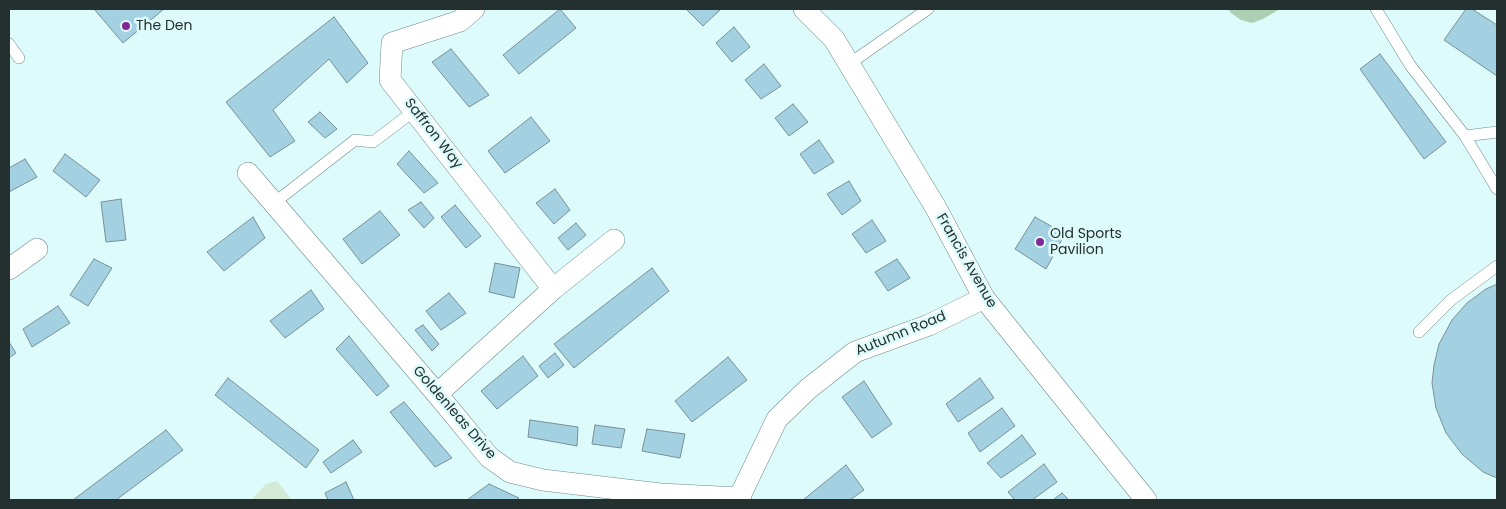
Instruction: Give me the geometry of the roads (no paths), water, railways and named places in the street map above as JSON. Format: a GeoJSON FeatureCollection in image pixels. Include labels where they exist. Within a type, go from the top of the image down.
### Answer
{"type":"FeatureCollection","features":[{"type":"Feature","properties":{"kind":"street","name":"Saffron Way"},"geometry":{"type":"LineString","coordinates":[[474,9],[460,21],[392,43],[390,80],[554,289]]}},
{"type":"Feature","properties":{"kind":"street","name":"Francis Avenue"},"geometry":{"type":"LineString","coordinates":[[804,9],[834,39],[936,208],[984,298],[1146,500]]}},
{"type":"Feature","properties":{"kind":"street","name":"Goldenleas Drive"},"geometry":{"type":"LineString","coordinates":[[248,173],[489,457],[510,472],[543,480],[660,497],[740,499]]}},
{"type":"Feature","properties":{"kind":"street"},"geometry":{"type":"LineString","coordinates":[[437,394],[554,289],[614,240]]}},
{"type":"Feature","properties":{"kind":"street"},"geometry":{"type":"LineString","coordinates":[[9,269],[36,249]]}},
{"type":"Feature","properties":{"kind":"street","name":"Autumn Road"},"geometry":{"type":"LineString","coordinates":[[740,499],[777,419],[808,389],[855,352],[929,325],[984,298]]}},
{"type":"Feature","properties":{"kind":"lane"},"geometry":{"type":"LineString","coordinates":[[849,64],[928,9]]}},
{"type":"Feature","properties":{"kind":"lane"},"geometry":{"type":"LineString","coordinates":[[1376,9],[1410,64],[1465,136],[1497,190]]}},
{"type":"Feature","properties":{"kind":"lane"},"geometry":{"type":"LineString","coordinates":[[9,44],[19,58]]}},
{"type":"Feature","properties":{"kind":"lane"},"geometry":{"type":"LineString","coordinates":[[274,204],[355,140],[373,142],[414,111]]}},
{"type":"Feature","properties":{"kind":"lane"},"geometry":{"type":"LineString","coordinates":[[1465,136],[1497,132]]}},
{"type":"Feature","properties":{"kind":"lane"},"geometry":{"type":"LineString","coordinates":[[1419,332],[1451,300],[1497,266]]}},
{"type":"Feature","properties":{"kind":"place","name":"The Den"},"geometry":{"type":"Point","coordinates":[126,26]}},
{"type":"Feature","properties":{"kind":"place","name":"Old Sports Pavilion"},"geometry":{"type":"Point","coordinates":[1040,242]}}]}
